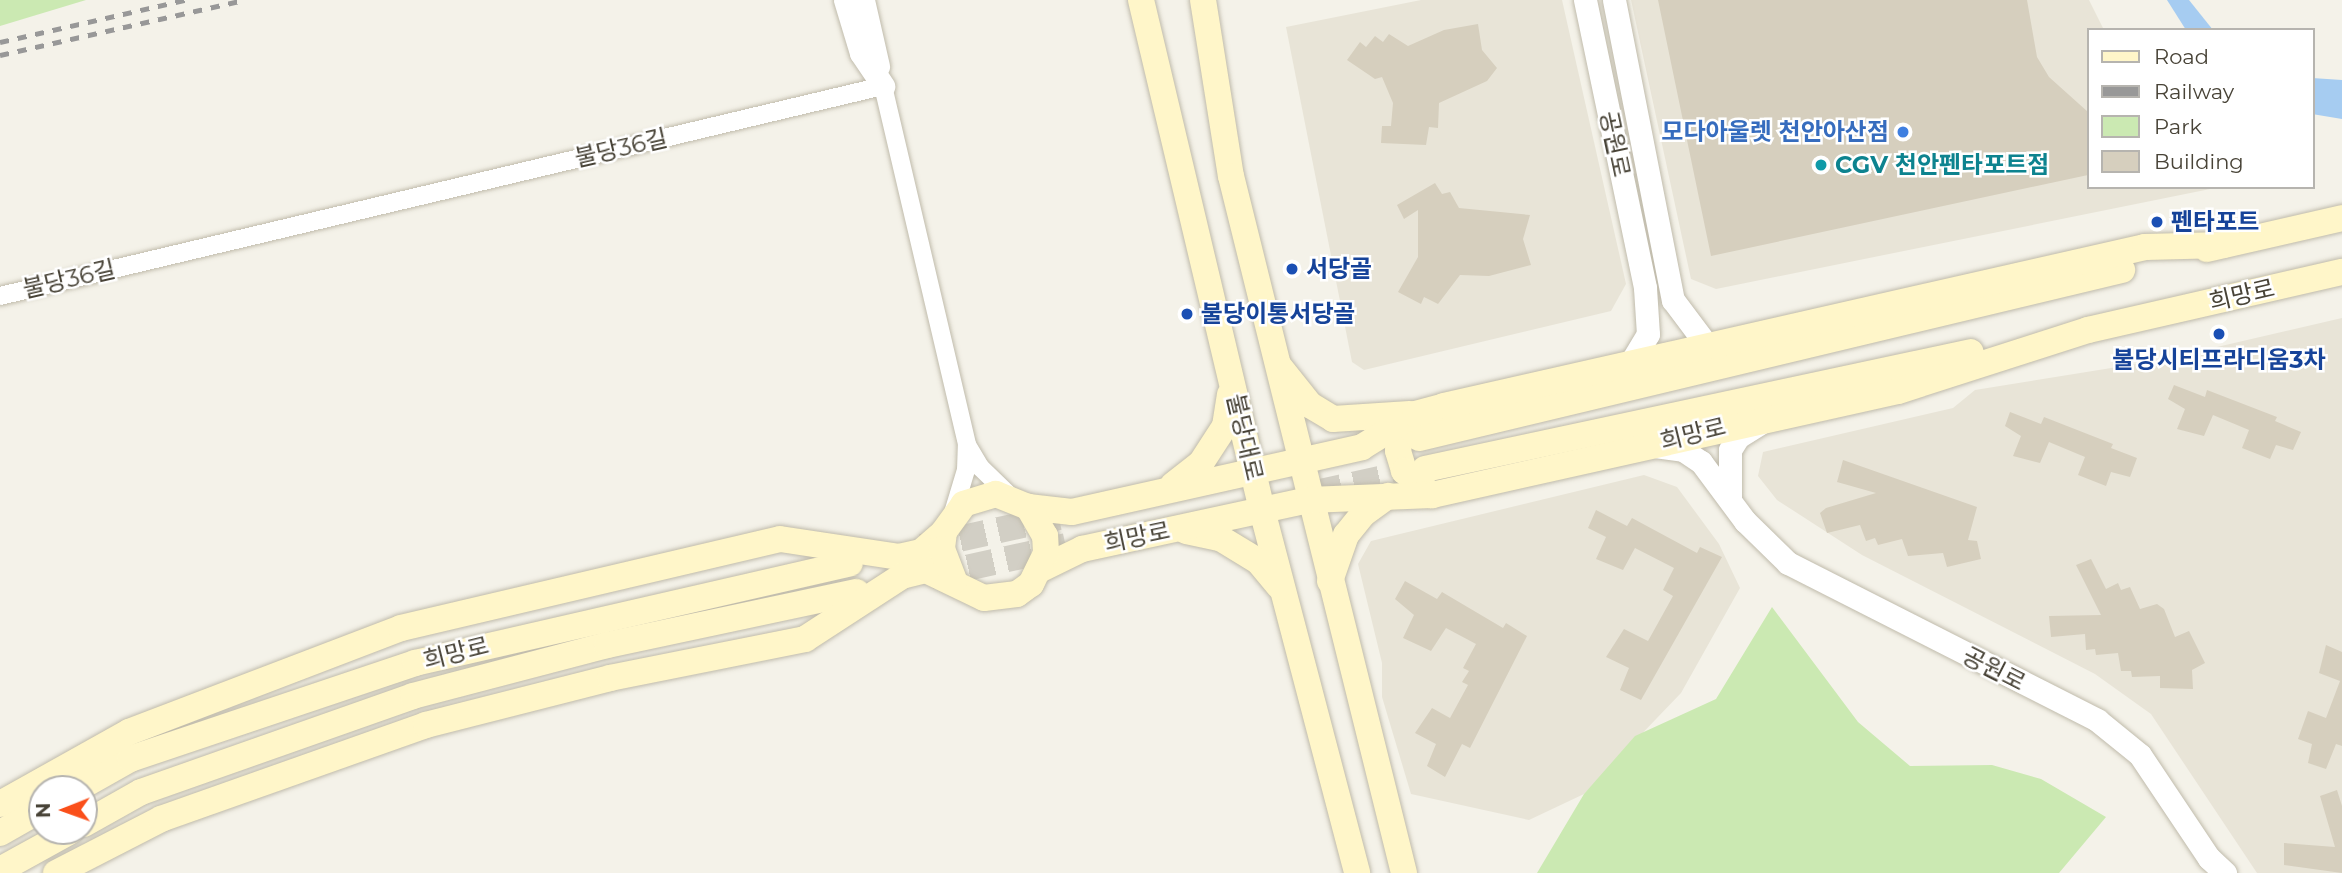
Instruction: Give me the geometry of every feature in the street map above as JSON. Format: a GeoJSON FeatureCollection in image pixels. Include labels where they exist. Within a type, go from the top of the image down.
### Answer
{"type":"FeatureCollection","features":[{"type":"Feature","properties":{"kind":"main road","name":"불당대로"},"geometry":{"type":"LineString","coordinates":[[1141,0],[1252,471],[1357,873]]}},
{"type":"Feature","properties":{"kind":"main road","name":"불당대로"},"geometry":{"type":"LineString","coordinates":[[1203,0],[1231,176],[1273,359],[1404,873]]}},
{"type":"Feature","properties":{"kind":"main road","name":"희망로"},"geometry":{"type":"LineString","coordinates":[[1273,359],[1310,405],[1333,419],[1412,425],[2342,218]]}},
{"type":"Feature","properties":{"kind":"main road","name":"희망로"},"geometry":{"type":"LineString","coordinates":[[1020,502],[1072,512],[1362,447],[1412,425],[1631,362],[1706,344],[2145,247],[2223,246]]}},
{"type":"Feature","properties":{"kind":"main road","name":"희망로"},"geometry":{"type":"LineString","coordinates":[[1041,569],[1065,554],[1309,500],[1432,495],[1771,416],[1898,391],[2088,330],[2342,272]]}},
{"type":"Feature","properties":{"kind":"main road"},"geometry":{"type":"LineString","coordinates":[[1425,469],[2088,330]]}},
{"type":"Feature","properties":{"kind":"main road"},"geometry":{"type":"LineString","coordinates":[[1167,489],[1201,463],[1225,426],[1232,382]]}},
{"type":"Feature","properties":{"kind":"main road"},"geometry":{"type":"LineString","coordinates":[[1412,425],[1398,451],[1404,471],[1432,495]]}},
{"type":"Feature","properties":{"kind":"main road"},"geometry":{"type":"LineString","coordinates":[[0,804],[130,732],[401,628],[780,539],[899,556],[921,552],[979,496],[1020,502],[1045,536],[1041,569],[1017,594],[1001,599],[975,595],[954,581],[926,570],[902,576],[806,639],[610,678],[426,725],[161,818],[56,873]]}},
{"type":"Feature","properties":{"kind":"main road"},"geometry":{"type":"LineString","coordinates":[[1329,581],[1346,535],[1363,514],[1388,496]]}},
{"type":"Feature","properties":{"kind":"main road"},"geometry":{"type":"LineString","coordinates":[[948,524],[942,549],[954,581]]}},
{"type":"Feature","properties":{"kind":"main road"},"geometry":{"type":"LineString","coordinates":[[1177,528],[1220,538],[1258,561],[1283,592]]}},
{"type":"Feature","properties":{"kind":"main road","name":"희망로"},"geometry":{"type":"LineString","coordinates":[[98,777],[130,759],[415,663],[850,563]]}},
{"type":"Feature","properties":{"kind":"main road"},"geometry":{"type":"LineString","coordinates":[[98,816],[141,792],[412,696],[607,645],[856,592]]}},
{"type":"Feature","properties":{"kind":"main road"},"geometry":{"type":"LineString","coordinates":[[0,833],[28,817]]}},
{"type":"Feature","properties":{"kind":"main road"},"geometry":{"type":"LineString","coordinates":[[0,870],[46,845]]}},
{"type":"Feature","properties":{"kind":"street"},"geometry":{"type":"LineString","coordinates":[[863,0],[967,445],[967,470],[948,524]]}},
{"type":"Feature","properties":{"kind":"street","name":"공원로"},"geometry":{"type":"LineString","coordinates":[[1585,0],[1645,288],[1648,334],[1631,362]]}},
{"type":"Feature","properties":{"kind":"street","name":"공원로"},"geometry":{"type":"LineString","coordinates":[[1614,0],[1668,279],[1679,314],[1706,344]]}},
{"type":"Feature","properties":{"kind":"street"},"geometry":{"type":"LineString","coordinates":[[844,7],[883,86]]}},
{"type":"Feature","properties":{"kind":"street","name":"불당36길"},"geometry":{"type":"LineString","coordinates":[[0,296],[883,86]]}},
{"type":"Feature","properties":{"kind":"street"},"geometry":{"type":"LineString","coordinates":[[1730,500],[1730,450],[1738,437],[1771,416]]}},
{"type":"Feature","properties":{"kind":"street"},"geometry":{"type":"LineString","coordinates":[[967,445],[980,467],[1020,502]]}},
{"type":"Feature","properties":{"kind":"street","name":"공원로"},"geometry":{"type":"LineString","coordinates":[[1649,445],[1692,456],[1788,563],[2097,720],[2140,755],[2209,858],[2225,873]]}},
{"type":"Feature","properties":{"kind":"shaded area"},"geometry":{"type":"Polygon","coordinates":[[[1421,0],[1562,0],[1626,284],[1611,311],[1364,370],[1352,362],[1286,27],[1421,0]]]}},
{"type":"Feature","properties":{"kind":"shaded area","name":"펜타포트"},"geometry":{"type":"Polygon","coordinates":[[[1631,0],[2089,0],[2103,28],[2086,28],[2086,189],[2210,189],[1716,289],[1691,279],[1631,0]]]}},
{"type":"Feature","properties":{"kind":"shaded area","name":"불당시티프라디움3차"},"geometry":{"type":"Polygon","coordinates":[[[2342,318],[2342,873],[2257,873],[2151,714],[2095,674],[1862,555],[1777,500],[1758,476],[1763,452],[1953,408],[1975,390],[2161,360],[2342,318]]]}},
{"type":"Feature","properties":{"kind":"shaded area"},"geometry":{"type":"Polygon","coordinates":[[[1644,475],[1677,487],[1719,544],[1740,588],[1681,693],[1584,794],[1529,820],[1411,794],[1382,697],[1382,663],[1358,564],[1371,541],[1644,475]]]}},
{"type":"Feature","properties":{"kind":"green space"},"geometry":{"type":"Polygon","coordinates":[[[0,0],[86,0],[0,26],[0,0]]]}},
{"type":"Feature","properties":{"kind":"green space"},"geometry":{"type":"Polygon","coordinates":[[[1772,607],[1858,722],[1910,766],[1992,765],[2041,779],[2106,817],[2059,873],[1537,873],[1584,794],[1635,736],[1716,699],[1772,607]]]}},
{"type":"Feature","properties":{"kind":"water"},"geometry":{"type":"Polygon","coordinates":[[[2167,0],[2189,0],[2211,28],[2185,28],[2167,0]]]}},
{"type":"Feature","properties":{"kind":"water"},"geometry":{"type":"Polygon","coordinates":[[[2314,78],[2342,80],[2342,119],[2314,114],[2314,78]]]}},
{"type":"Feature","properties":{"kind":"building","name":"펜타포트"},"geometry":{"type":"Polygon","coordinates":[[[1658,0],[2027,0],[2037,57],[2049,77],[2086,110],[2086,175],[1711,256],[1658,0]]]}},
{"type":"Feature","properties":{"kind":"building"},"geometry":{"type":"Polygon","coordinates":[[[1478,24],[1482,50],[1497,68],[1487,81],[1439,103],[1438,128],[1429,127],[1426,145],[1381,143],[1382,126],[1391,126],[1393,103],[1382,77],[1375,79],[1347,60],[1360,42],[1366,47],[1375,36],[1383,42],[1389,34],[1408,46],[1444,30],[1478,24]]]}},
{"type":"Feature","properties":{"kind":"building"},"geometry":{"type":"Polygon","coordinates":[[[1435,183],[1442,194],[1450,192],[1459,208],[1530,215],[1523,239],[1531,265],[1489,276],[1460,275],[1438,304],[1424,297],[1421,304],[1398,292],[1418,257],[1418,210],[1404,219],[1397,205],[1435,183]]]}},
{"type":"Feature","properties":{"kind":"building"},"geometry":{"type":"Polygon","coordinates":[[[2174,385],[2205,397],[2207,390],[2277,417],[2275,421],[2301,432],[2293,450],[2276,445],[2270,459],[2242,448],[2249,430],[2213,415],[2204,436],[2177,429],[2185,409],[2168,399],[2174,385]]]}},
{"type":"Feature","properties":{"kind":"building"},"geometry":{"type":"Polygon","coordinates":[[[2010,412],[2041,424],[2044,417],[2113,444],[2111,448],[2137,458],[2130,477],[2111,472],[2106,486],[2078,475],[2085,457],[2049,442],[2040,463],[2013,456],[2021,436],[2005,426],[2010,412]]]}},
{"type":"Feature","properties":{"kind":"building"},"geometry":{"type":"Polygon","coordinates":[[[1843,460],[1977,507],[1968,540],[1977,541],[1981,559],[1947,567],[1943,553],[1908,556],[1902,539],[1878,545],[1875,538],[1866,541],[1860,525],[1827,533],[1820,513],[1826,508],[1876,493],[1837,482],[1843,460]]]}},
{"type":"Feature","properties":{"kind":"building"},"geometry":{"type":"Polygon","coordinates":[[[1596,510],[1627,526],[1632,518],[1697,553],[1700,547],[1722,557],[1641,700],[1620,690],[1629,668],[1606,657],[1624,629],[1648,641],[1673,596],[1663,590],[1674,568],[1635,548],[1623,570],[1596,559],[1606,537],[1588,528],[1596,510]]]}},
{"type":"Feature","properties":{"kind":"building"},"geometry":{"type":"Polygon","coordinates":[[[2091,559],[2106,589],[2118,583],[2121,590],[2130,587],[2140,609],[2157,604],[2164,609],[2175,637],[2189,631],[2205,663],[2192,670],[2193,689],[2160,688],[2160,676],[2132,677],[2131,671],[2121,671],[2118,653],[2096,655],[2095,649],[2086,650],[2085,634],[2051,637],[2049,616],[2101,615],[2076,565],[2091,559]]]}},
{"type":"Feature","properties":{"kind":"building"},"geometry":{"type":"Polygon","coordinates":[[[1405,581],[1437,599],[1442,592],[1503,628],[1506,623],[1527,636],[1470,748],[1462,744],[1445,777],[1427,766],[1436,744],[1415,733],[1432,708],[1450,718],[1468,685],[1462,682],[1469,671],[1463,668],[1476,644],[1446,628],[1431,651],[1403,638],[1414,615],[1395,599],[1405,581]]]}},
{"type":"Feature","properties":{"kind":"building"},"geometry":{"type":"Polygon","coordinates":[[[2326,645],[2342,652],[2342,746],[2336,744],[2326,769],[2308,763],[2312,744],[2298,739],[2308,711],[2326,718],[2340,681],[2319,673],[2326,645]]]}},
{"type":"Feature","properties":{"kind":"building"},"geometry":{"type":"Polygon","coordinates":[[[2337,790],[2342,806],[2342,873],[2284,865],[2284,843],[2335,847],[2320,796],[2337,790]]]}},
{"type":"Feature","properties":{"kind":"tunnel"},"geometry":{"type":"LineString","coordinates":[[1316,493],[1425,469]]}},
{"type":"Feature","properties":{"kind":"tunnel"},"geometry":{"type":"LineString","coordinates":[[922,547],[1059,517]]}},
{"type":"Feature","properties":{"kind":"tunnel"},"geometry":{"type":"LineString","coordinates":[[930,576],[1066,546]]}},
{"type":"Feature","properties":{"kind":"railway"},"geometry":{"type":"LineString","coordinates":[[0,42],[185,0]]}},
{"type":"Feature","properties":{"kind":"railway"},"geometry":{"type":"LineString","coordinates":[[0,55],[244,0]]}},
{"type":"Feature","properties":{"kind":"place","name":"모다아울렛 천안아산점"},"geometry":{"type":"Point","coordinates":[1903,132]}},
{"type":"Feature","properties":{"kind":"place","name":"CGV 천안펜타포트점"},"geometry":{"type":"Point","coordinates":[1821,165]}},
{"type":"Feature","properties":{"kind":"place","name":"펜타포트"},"geometry":{"type":"Point","coordinates":[2157,222]}},
{"type":"Feature","properties":{"kind":"place","name":"서당골"},"geometry":{"type":"Point","coordinates":[1292,269]}},
{"type":"Feature","properties":{"kind":"place","name":"불당이통서당골"},"geometry":{"type":"Point","coordinates":[1187,314]}},
{"type":"Feature","properties":{"kind":"place","name":"불당시티프라디움3차"},"geometry":{"type":"Point","coordinates":[2219,334]}}]}
